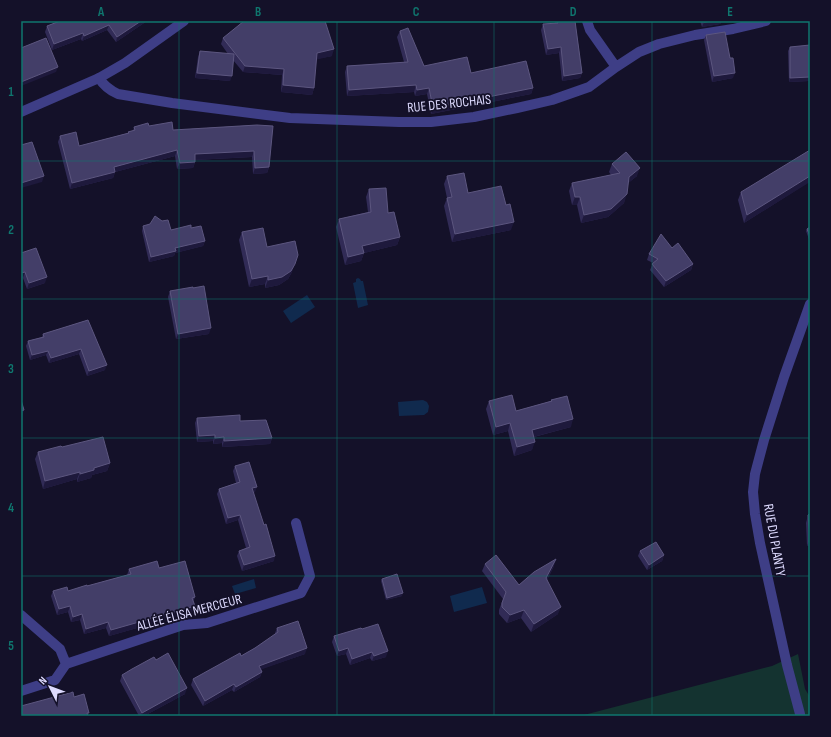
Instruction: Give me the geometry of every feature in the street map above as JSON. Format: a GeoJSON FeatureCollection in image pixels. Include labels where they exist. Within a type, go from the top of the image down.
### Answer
{"type":"FeatureCollection","features":[{"type":"Feature","properties":{"kind":"street"},"geometry":{"type":"LineString","coordinates":[[21,112],[99,78],[125,63],[184,21]]}},
{"type":"Feature","properties":{"kind":"street"},"geometry":{"type":"LineString","coordinates":[[587,21],[590,30],[616,67]]}},
{"type":"Feature","properties":{"kind":"street","name":"RUE DES ROCHAIS"},"geometry":{"type":"LineString","coordinates":[[99,78],[104,86],[110,91],[118,94],[204,107],[290,118],[431,122],[474,116],[552,100],[589,87],[639,52],[659,44],[695,35],[733,29],[766,21]]}},
{"type":"Feature","properties":{"kind":"street","name":"RUE DU PLANTY"},"geometry":{"type":"LineString","coordinates":[[800,714],[787,666],[760,543],[753,492],[755,474],[764,440],[784,377],[810,304]]}},
{"type":"Feature","properties":{"kind":"street","name":"ALLÉE ÉLISA MERCŒUR"},"geometry":{"type":"LineString","coordinates":[[66,664],[183,625],[207,623],[300,593],[310,576],[296,523]]}},
{"type":"Feature","properties":{"kind":"street"},"geometry":{"type":"LineString","coordinates":[[21,615],[60,649],[66,664],[55,680],[21,691]]}},
{"type":"Feature","properties":{"kind":"green space"},"geometry":{"type":"Polygon","coordinates":[[[798,654],[805,689],[810,697],[810,716],[580,716],[772,666],[798,654]]]}},
{"type":"Feature","properties":{"kind":"water"},"geometry":{"type":"Polygon","coordinates":[[[358,278],[363,281],[368,305],[358,308],[353,283],[356,282],[356,279],[358,278]]]}},
{"type":"Feature","properties":{"kind":"water"},"geometry":{"type":"Polygon","coordinates":[[[307,295],[315,307],[291,323],[283,311],[307,295]]]}},
{"type":"Feature","properties":{"kind":"water"},"geometry":{"type":"Polygon","coordinates":[[[423,400],[427,402],[429,406],[428,412],[424,415],[399,416],[398,402],[423,400]]]}},
{"type":"Feature","properties":{"kind":"water"},"geometry":{"type":"Polygon","coordinates":[[[254,579],[256,588],[235,594],[232,586],[254,579]]]}},
{"type":"Feature","properties":{"kind":"water"},"geometry":{"type":"Polygon","coordinates":[[[482,587],[487,603],[454,612],[450,596],[482,587]]]}},
{"type":"Feature","properties":{"kind":"building"},"geometry":{"type":"Polygon","coordinates":[[[60,21],[141,21],[117,37],[109,25],[84,36],[83,33],[54,44],[47,26],[60,21]]]}},
{"type":"Feature","properties":{"kind":"building"},"geometry":{"type":"Polygon","coordinates":[[[244,21],[325,21],[334,49],[317,53],[314,88],[283,85],[284,69],[245,66],[223,38],[244,21]]]}},
{"type":"Feature","properties":{"kind":"building"},"geometry":{"type":"Polygon","coordinates":[[[557,21],[575,21],[582,73],[564,76],[561,47],[548,49],[543,24],[558,23],[557,21]]]}},
{"type":"Feature","properties":{"kind":"building"},"geometry":{"type":"Polygon","coordinates":[[[408,28],[424,66],[467,57],[471,73],[526,61],[533,88],[433,108],[429,88],[417,90],[416,85],[349,90],[347,66],[408,62],[400,31],[408,28]]]}},
{"type":"Feature","properties":{"kind":"building"},"geometry":{"type":"Polygon","coordinates":[[[725,32],[730,58],[733,58],[735,73],[714,76],[706,35],[725,32]]]}},
{"type":"Feature","properties":{"kind":"building"},"geometry":{"type":"Polygon","coordinates":[[[46,38],[58,67],[21,82],[21,48],[46,38]]]}},
{"type":"Feature","properties":{"kind":"building"},"geometry":{"type":"Polygon","coordinates":[[[810,45],[810,77],[790,78],[790,47],[810,45]]]}},
{"type":"Feature","properties":{"kind":"building"},"geometry":{"type":"Polygon","coordinates":[[[200,51],[234,54],[232,76],[197,73],[200,51]]]}},
{"type":"Feature","properties":{"kind":"building"},"geometry":{"type":"Polygon","coordinates":[[[172,122],[173,130],[257,125],[273,126],[269,167],[255,168],[254,151],[195,154],[195,162],[180,163],[177,150],[114,167],[115,172],[72,183],[60,136],[76,132],[79,146],[129,133],[128,132],[135,130],[134,127],[148,123],[149,126],[172,122]]]}},
{"type":"Feature","properties":{"kind":"building"},"geometry":{"type":"Polygon","coordinates":[[[32,142],[44,176],[21,183],[21,145],[32,142]]]}},
{"type":"Feature","properties":{"kind":"building"},"geometry":{"type":"Polygon","coordinates":[[[810,150],[810,176],[747,215],[741,192],[810,150]]]}},
{"type":"Feature","properties":{"kind":"building"},"geometry":{"type":"Polygon","coordinates":[[[626,152],[640,168],[629,177],[627,194],[611,209],[584,215],[580,197],[575,197],[572,183],[620,173],[612,164],[626,152]]]}},
{"type":"Feature","properties":{"kind":"building"},"geometry":{"type":"Polygon","coordinates":[[[464,173],[468,193],[501,186],[506,205],[510,204],[514,222],[455,234],[447,198],[452,197],[447,176],[464,173]]]}},
{"type":"Feature","properties":{"kind":"building"},"geometry":{"type":"Polygon","coordinates":[[[386,188],[388,213],[394,212],[400,237],[362,246],[364,253],[348,257],[339,219],[371,212],[369,189],[386,188]]]}},
{"type":"Feature","properties":{"kind":"building"},"geometry":{"type":"Polygon","coordinates":[[[155,216],[162,221],[168,220],[171,230],[191,225],[191,228],[201,226],[205,241],[175,248],[176,251],[151,257],[143,226],[150,224],[155,216]]]}},
{"type":"Feature","properties":{"kind":"building"},"geometry":{"type":"Polygon","coordinates":[[[810,227],[810,236],[807,229],[810,227]]]}},
{"type":"Feature","properties":{"kind":"building"},"geometry":{"type":"Polygon","coordinates":[[[263,228],[267,247],[295,241],[298,255],[295,264],[291,271],[282,277],[268,280],[268,276],[252,279],[242,232],[263,228]]]}},
{"type":"Feature","properties":{"kind":"building"},"geometry":{"type":"Polygon","coordinates":[[[661,234],[672,248],[678,243],[693,264],[666,281],[652,264],[658,259],[649,254],[661,234]]]}},
{"type":"Feature","properties":{"kind":"building"},"geometry":{"type":"Polygon","coordinates":[[[36,248],[47,277],[29,283],[25,272],[21,273],[21,253],[36,248]]]}},
{"type":"Feature","properties":{"kind":"building"},"geometry":{"type":"Polygon","coordinates":[[[204,286],[211,328],[178,334],[170,291],[204,286]]]}},
{"type":"Feature","properties":{"kind":"building"},"geometry":{"type":"Polygon","coordinates":[[[88,320],[107,365],[89,371],[81,349],[51,358],[48,351],[32,355],[28,341],[44,337],[43,334],[88,320]]]}},
{"type":"Feature","properties":{"kind":"building"},"geometry":{"type":"Polygon","coordinates":[[[512,395],[516,411],[567,396],[573,419],[532,430],[535,442],[517,447],[510,423],[496,427],[489,401],[512,395]]]}},
{"type":"Feature","properties":{"kind":"building"},"geometry":{"type":"Polygon","coordinates":[[[21,400],[24,410],[21,411],[21,400]]]}},
{"type":"Feature","properties":{"kind":"building"},"geometry":{"type":"Polygon","coordinates":[[[240,415],[240,421],[266,420],[272,438],[224,441],[224,437],[215,438],[215,435],[199,436],[197,418],[240,415]]]}},
{"type":"Feature","properties":{"kind":"building"},"geometry":{"type":"Polygon","coordinates":[[[103,437],[110,463],[80,474],[80,472],[45,481],[38,452],[103,437]]]}},
{"type":"Feature","properties":{"kind":"building"},"geometry":{"type":"Polygon","coordinates":[[[249,462],[257,487],[252,488],[264,525],[266,524],[275,556],[244,565],[239,551],[250,547],[240,515],[228,518],[219,489],[240,482],[235,466],[249,462]]]}},
{"type":"Feature","properties":{"kind":"building"},"geometry":{"type":"Polygon","coordinates":[[[810,513],[810,536],[808,515],[810,513]]]}},
{"type":"Feature","properties":{"kind":"building"},"geometry":{"type":"Polygon","coordinates":[[[656,542],[664,555],[649,565],[640,551],[656,542]]]}},
{"type":"Feature","properties":{"kind":"building"},"geometry":{"type":"Polygon","coordinates":[[[496,555],[519,585],[534,572],[556,559],[546,578],[561,607],[534,624],[524,610],[510,615],[502,607],[506,592],[485,564],[496,555]]]}},
{"type":"Feature","properties":{"kind":"building"},"geometry":{"type":"Polygon","coordinates":[[[157,561],[159,568],[185,561],[195,597],[192,598],[195,606],[111,630],[108,622],[86,629],[82,614],[73,617],[70,606],[59,609],[53,591],[67,587],[68,591],[131,574],[129,569],[157,561]]]}},
{"type":"Feature","properties":{"kind":"building"},"geometry":{"type":"Polygon","coordinates":[[[397,574],[403,593],[387,598],[382,579],[397,574]]]}},
{"type":"Feature","properties":{"kind":"building"},"geometry":{"type":"Polygon","coordinates":[[[298,621],[307,648],[259,666],[262,672],[236,687],[234,684],[205,701],[193,679],[240,653],[241,656],[255,648],[278,632],[277,628],[298,621]]]}},
{"type":"Feature","properties":{"kind":"building"},"geometry":{"type":"Polygon","coordinates":[[[378,624],[388,651],[374,656],[372,652],[352,659],[348,648],[339,651],[334,636],[378,624]]]}},
{"type":"Feature","properties":{"kind":"building"},"geometry":{"type":"Polygon","coordinates":[[[168,653],[187,688],[142,713],[122,675],[154,657],[156,660],[168,653]]]}},
{"type":"Feature","properties":{"kind":"building"},"geometry":{"type":"Polygon","coordinates":[[[73,692],[74,697],[84,694],[89,713],[87,713],[88,716],[21,716],[21,706],[73,692]]]}}]}
